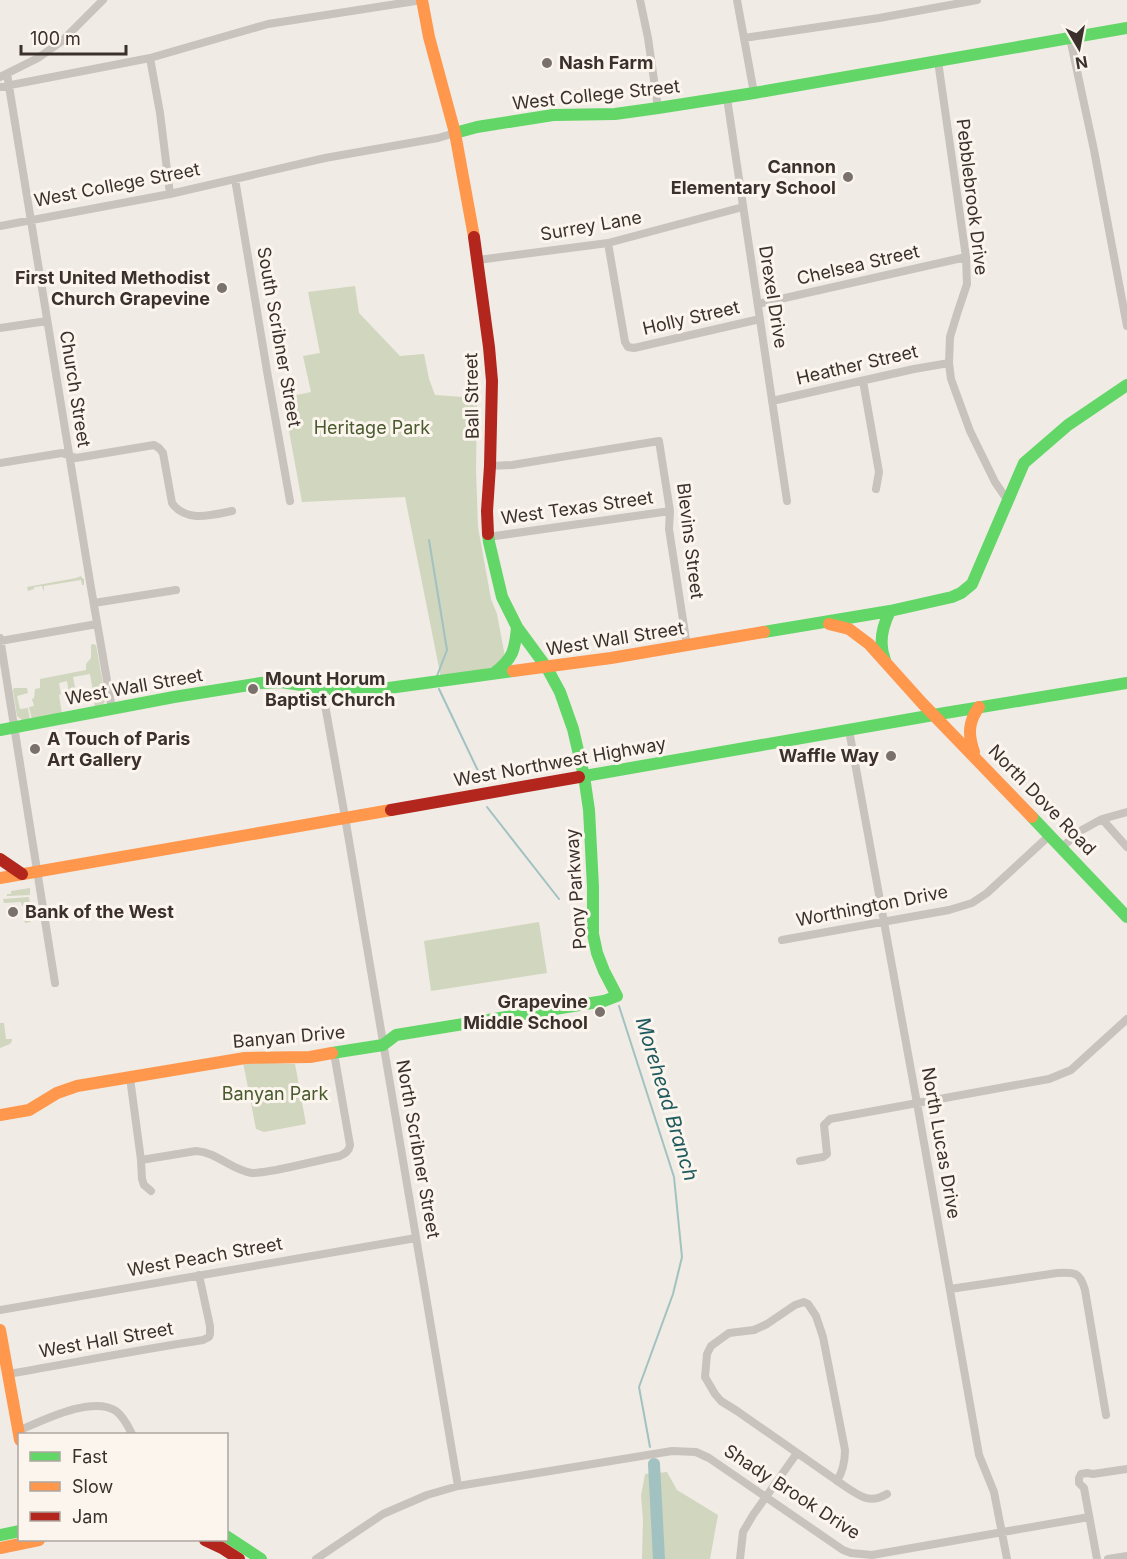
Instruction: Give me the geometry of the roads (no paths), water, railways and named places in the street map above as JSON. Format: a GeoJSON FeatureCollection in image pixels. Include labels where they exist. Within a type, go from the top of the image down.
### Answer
{"type":"FeatureCollection","features":[{"type":"Feature","properties":{"kind":"street"},"geometry":{"type":"LineString","coordinates":[[3,75],[38,58],[62,41],[103,0]]}},
{"type":"Feature","properties":{"kind":"street"},"geometry":{"type":"LineString","coordinates":[[4,86],[150,58],[268,24],[422,0]]}},
{"type":"Feature","properties":{"kind":"street","name":"Ball Street"},"geometry":{"type":"LineString","coordinates":[[422,0],[462,168],[478,260],[489,347],[491,369],[488,537],[502,597],[518,627],[547,668],[560,692],[571,722],[584,776]]}},
{"type":"Feature","properties":{"kind":"street"},"geometry":{"type":"LineString","coordinates":[[640,0],[658,108]]}},
{"type":"Feature","properties":{"kind":"street"},"geometry":{"type":"LineString","coordinates":[[737,0],[754,93]]}},
{"type":"Feature","properties":{"kind":"street"},"geometry":{"type":"LineString","coordinates":[[744,38],[879,18],[977,0]]}},
{"type":"Feature","properties":{"kind":"street","name":"West College Street"},"geometry":{"type":"LineString","coordinates":[[0,226],[170,194],[320,159],[438,138],[477,127],[553,115],[615,114],[727,98],[1127,28]]}},
{"type":"Feature","properties":{"kind":"street"},"geometry":{"type":"LineString","coordinates":[[1070,38],[1127,326]]}},
{"type":"Feature","properties":{"kind":"street"},"geometry":{"type":"LineString","coordinates":[[150,58],[160,113],[170,194]]}},
{"type":"Feature","properties":{"kind":"street","name":"Pebblebrook Drive"},"geometry":{"type":"LineString","coordinates":[[938,61],[968,284],[950,337],[951,379],[954,393],[970,431],[995,482],[1008,501]]}},
{"type":"Feature","properties":{"kind":"street","name":"Church Street"},"geometry":{"type":"LineString","coordinates":[[3,75],[30,220],[112,709]]}},
{"type":"Feature","properties":{"kind":"street","name":"Drexel Drive"},"geometry":{"type":"LineString","coordinates":[[727,98],[787,501]]}},
{"type":"Feature","properties":{"kind":"street","name":"South Scribner Street"},"geometry":{"type":"LineString","coordinates":[[235,178],[290,501]]}},
{"type":"Feature","properties":{"kind":"street","name":"Surrey Lane"},"geometry":{"type":"LineString","coordinates":[[478,260],[608,243],[743,207]]}},
{"type":"Feature","properties":{"kind":"street","name":"Holly Street"},"geometry":{"type":"LineString","coordinates":[[608,243],[625,342],[628,347],[634,348],[760,319]]}},
{"type":"Feature","properties":{"kind":"street","name":"Chelsea Street"},"geometry":{"type":"LineString","coordinates":[[758,304],[966,257]]}},
{"type":"Feature","properties":{"kind":"street"},"geometry":{"type":"LineString","coordinates":[[0,328],[47,321]]}},
{"type":"Feature","properties":{"kind":"street","name":"Heather Street"},"geometry":{"type":"LineString","coordinates":[[772,401],[949,363]]}},
{"type":"Feature","properties":{"kind":"street"},"geometry":{"type":"LineString","coordinates":[[863,381],[879,472],[876,489]]}},
{"type":"Feature","properties":{"kind":"street","name":"West Wall Street"},"geometry":{"type":"LineString","coordinates":[[0,730],[261,683],[281,682],[348,692],[547,668],[890,611],[952,597],[972,584],[1024,463],[1068,425],[1127,385]]}},
{"type":"Feature","properties":{"kind":"street","name":"Blevins Street"},"geometry":{"type":"LineString","coordinates":[[490,466],[512,465],[659,441],[670,512],[669,529],[687,646]]}},
{"type":"Feature","properties":{"kind":"street"},"geometry":{"type":"LineString","coordinates":[[0,463],[62,453],[76,458],[154,445],[159,447],[163,453],[174,507],[197,517],[232,512]]}},
{"type":"Feature","properties":{"kind":"street","name":"West Texas Street"},"geometry":{"type":"LineString","coordinates":[[488,537],[670,512]]}},
{"type":"Feature","properties":{"kind":"street"},"geometry":{"type":"LineString","coordinates":[[94,603],[176,590]]}},
{"type":"Feature","properties":{"kind":"street"},"geometry":{"type":"LineString","coordinates":[[885,661],[881,652],[882,634],[884,622],[890,611]]}},
{"type":"Feature","properties":{"kind":"street","name":"North Dove Road"},"geometry":{"type":"LineString","coordinates":[[819,623],[849,629],[869,644],[1127,917]]}},
{"type":"Feature","properties":{"kind":"street"},"geometry":{"type":"LineString","coordinates":[[55,983],[0,640],[97,624]]}},
{"type":"Feature","properties":{"kind":"street"},"geometry":{"type":"LineString","coordinates":[[491,675],[513,657],[518,627]]}},
{"type":"Feature","properties":{"kind":"street","name":"West Northwest Highway"},"geometry":{"type":"LineString","coordinates":[[0,878],[849,730],[931,712],[979,707],[1127,683]]}},
{"type":"Feature","properties":{"kind":"street"},"geometry":{"type":"LineString","coordinates":[[322,688],[345,817]]}},
{"type":"Feature","properties":{"kind":"street"},"geometry":{"type":"LineString","coordinates":[[975,756],[968,735],[972,715],[979,707]]}},
{"type":"Feature","properties":{"kind":"street","name":"North Lucas Drive"},"geometry":{"type":"LineString","coordinates":[[849,730],[979,1455],[994,1492],[1007,1559]]}},
{"type":"Feature","properties":{"kind":"street","name":"Pony Parkway"},"geometry":{"type":"LineString","coordinates":[[584,776],[590,824],[593,934],[604,971],[617,996]]}},
{"type":"Feature","properties":{"kind":"street"},"geometry":{"type":"LineString","coordinates":[[1062,847],[1082,830],[1102,819],[1127,812]]}},
{"type":"Feature","properties":{"kind":"street","name":"North Scribner Street"},"geometry":{"type":"LineString","coordinates":[[345,817],[459,1486]]}},
{"type":"Feature","properties":{"kind":"street"},"geometry":{"type":"LineString","coordinates":[[1102,819],[1127,847]]}},
{"type":"Feature","properties":{"kind":"street","name":"Worthington Drive"},"geometry":{"type":"LineString","coordinates":[[782,940],[884,923],[972,903],[987,893],[1050,835]]}},
{"type":"Feature","properties":{"kind":"street"},"geometry":{"type":"LineString","coordinates":[[0,859],[22,874]]}},
{"type":"Feature","properties":{"kind":"street","name":"Banyan Drive"},"geometry":{"type":"LineString","coordinates":[[0,1115],[29,1110],[65,1089],[245,1058],[296,1058],[334,1053],[383,1044],[396,1035],[604,1001],[617,996]]}},
{"type":"Feature","properties":{"kind":"street"},"geometry":{"type":"LineString","coordinates":[[800,1161],[823,1157],[827,1154],[824,1125],[830,1119],[1049,1079],[1071,1070],[1127,1019]]}},
{"type":"Feature","properties":{"kind":"street"},"geometry":{"type":"LineString","coordinates":[[141,1160],[202,1151],[252,1173],[287,1168],[346,1153],[350,1145],[334,1053]]}},
{"type":"Feature","properties":{"kind":"street"},"geometry":{"type":"LineString","coordinates":[[130,1078],[142,1179],[144,1185],[152,1191]]}},
{"type":"Feature","properties":{"kind":"street","name":"West Peach Street"},"geometry":{"type":"LineString","coordinates":[[0,1310],[416,1238]]}},
{"type":"Feature","properties":{"kind":"street"},"geometry":{"type":"LineString","coordinates":[[950,1288],[1058,1273],[1078,1275],[1085,1290],[1106,1415]]}},
{"type":"Feature","properties":{"kind":"street","name":"West Hall Street"},"geometry":{"type":"LineString","coordinates":[[8,1374],[84,1362],[209,1337],[210,1326],[199,1275]]}},
{"type":"Feature","properties":{"kind":"street"},"geometry":{"type":"LineString","coordinates":[[837,1481],[845,1462],[845,1450],[823,1337],[816,1316],[808,1304],[804,1302],[795,1305],[754,1330],[729,1333],[711,1346],[707,1354],[705,1377],[721,1401],[837,1481],[860,1496],[878,1499],[887,1494]]}},
{"type":"Feature","properties":{"kind":"street"},"geometry":{"type":"LineString","coordinates":[[0,1330],[19,1433]]}},
{"type":"Feature","properties":{"kind":"street"},"geometry":{"type":"LineString","coordinates":[[23,1433],[75,1409],[96,1406],[114,1410],[127,1424],[132,1433]]}},
{"type":"Feature","properties":{"kind":"street","name":"Shady Brook Drive"},"geometry":{"type":"LineString","coordinates":[[316,1559],[383,1514],[416,1499],[459,1486],[686,1450],[696,1452],[725,1467],[843,1550],[851,1553],[872,1555],[1089,1517]]}},
{"type":"Feature","properties":{"kind":"street"},"geometry":{"type":"LineString","coordinates":[[740,1559],[743,1532],[797,1453]]}},
{"type":"Feature","properties":{"kind":"street"},"geometry":{"type":"LineString","coordinates":[[1097,1559],[1084,1488],[1078,1478],[1081,1474],[1127,1469]]}},
{"type":"Feature","properties":{"kind":"street"},"geometry":{"type":"LineString","coordinates":[[0,1535],[18,1531]]}},
{"type":"Feature","properties":{"kind":"street"},"geometry":{"type":"LineString","coordinates":[[228,1537],[261,1559]]}},
{"type":"Feature","properties":{"kind":"street"},"geometry":{"type":"LineString","coordinates":[[0,1548],[30,1541]]}},
{"type":"Feature","properties":{"kind":"street"},"geometry":{"type":"LineString","coordinates":[[208,1541],[239,1559]]}},
{"type":"Feature","properties":{"kind":"street"},"geometry":{"type":"LineString","coordinates":[[917,1548],[919,1559]]}},
{"type":"Feature","properties":{"kind":"street"},"geometry":{"type":"LineString","coordinates":[[838,1559],[843,1550]]}},
{"type":"Feature","properties":{"kind":"street"},"geometry":{"type":"LineString","coordinates":[[1108,1559],[1127,1556]]}},
{"type":"Feature","properties":{"kind":"waterway","name":"Morehead Branch"},"geometry":{"type":"LineString","coordinates":[[429,540],[447,650],[437,676]]}},
{"type":"Feature","properties":{"kind":"waterway","name":"Morehead Branch"},"geometry":{"type":"LineString","coordinates":[[439,689],[480,775]]}},
{"type":"Feature","properties":{"kind":"waterway","name":"Morehead Branch"},"geometry":{"type":"LineString","coordinates":[[487,807],[559,899]]}},
{"type":"Feature","properties":{"kind":"waterway","name":"Morehead Branch"},"geometry":{"type":"LineString","coordinates":[[619,1006],[674,1177],[682,1257],[673,1294],[639,1387],[650,1447]]}},
{"type":"Feature","properties":{"kind":"waterway","name":"Morehead Branch"},"geometry":{"type":"LineString","coordinates":[[654,1464],[659,1559]]}},
{"type":"Feature","properties":{"kind":"place","name":"Nash Farm"},"geometry":{"type":"Point","coordinates":[547,63]}},
{"type":"Feature","properties":{"kind":"place","name":"Cannon Elementary School"},"geometry":{"type":"Point","coordinates":[848,177]}},
{"type":"Feature","properties":{"kind":"place","name":"First United Methodist Church Grapevine"},"geometry":{"type":"Point","coordinates":[222,288]}},
{"type":"Feature","properties":{"kind":"place","name":"Mount Horum Baptist Church"},"geometry":{"type":"Point","coordinates":[253,689]}},
{"type":"Feature","properties":{"kind":"place","name":"A Touch of Paris Art Gallery"},"geometry":{"type":"Point","coordinates":[35,749]}},
{"type":"Feature","properties":{"kind":"place","name":"Waffle Way"},"geometry":{"type":"Point","coordinates":[891,756]}},
{"type":"Feature","properties":{"kind":"place","name":"Bank of the West"},"geometry":{"type":"Point","coordinates":[13,912]}},
{"type":"Feature","properties":{"kind":"place","name":"Grapevine Middle School"},"geometry":{"type":"Point","coordinates":[600,1012]}},
{"type":"Feature","properties":{"kind":"park label","name":"Heritage Park"},"geometry":{"type":"Point","coordinates":[372,428]}},
{"type":"Feature","properties":{"kind":"park label","name":"Banyan Park"},"geometry":{"type":"Point","coordinates":[275,1094]}}]}
